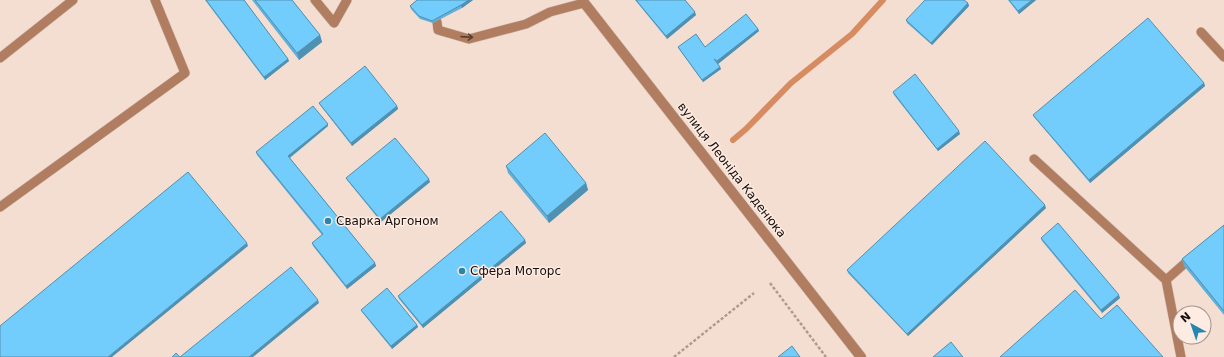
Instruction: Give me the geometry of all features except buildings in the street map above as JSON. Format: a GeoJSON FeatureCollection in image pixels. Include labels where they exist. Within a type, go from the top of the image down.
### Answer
{"type":"FeatureCollection","features":[{"type":"Feature","properties":{"kind":"street","name":"вулиця Леоніда Каденюка"},"geometry":{"type":"LineString","coordinates":[[583,1],[861,357]]}},
{"type":"Feature","properties":{"kind":"lane"},"geometry":{"type":"LineString","coordinates":[[0,58],[73,0]]}},
{"type":"Feature","properties":{"kind":"lane"},"geometry":{"type":"LineString","coordinates":[[0,207],[185,73],[155,0]]}},
{"type":"Feature","properties":{"kind":"lane"},"geometry":{"type":"LineString","coordinates":[[315,0],[334,23],[347,0]]}},
{"type":"Feature","properties":{"kind":"lane"},"geometry":{"type":"LineString","coordinates":[[437,22],[438,30],[469,39],[526,24],[550,12],[583,1]]}},
{"type":"Feature","properties":{"kind":"lane"},"geometry":{"type":"LineString","coordinates":[[1201,32],[1224,58]]}},
{"type":"Feature","properties":{"kind":"lane"},"geometry":{"type":"LineString","coordinates":[[1034,159],[1166,280],[1181,357]]}},
{"type":"Feature","properties":{"kind":"lane"},"geometry":{"type":"LineString","coordinates":[[1166,280],[1201,250]]}},
{"type":"Feature","properties":{"kind":"path"},"geometry":{"type":"LineString","coordinates":[[770,283],[826,357]]}},
{"type":"Feature","properties":{"kind":"path"},"geometry":{"type":"LineString","coordinates":[[674,357],[754,293]]}},
{"type":"Feature","properties":{"kind":"waterway"},"geometry":{"type":"LineString","coordinates":[[733,140],[746,129],[791,83],[852,34],[883,0]]}},
{"type":"Feature","properties":{"kind":"place","name":"Сварка Аргоном"},"geometry":{"type":"Point","coordinates":[328,221]}},
{"type":"Feature","properties":{"kind":"place","name":"Сфера Моторс"},"geometry":{"type":"Point","coordinates":[462,271]}}]}
